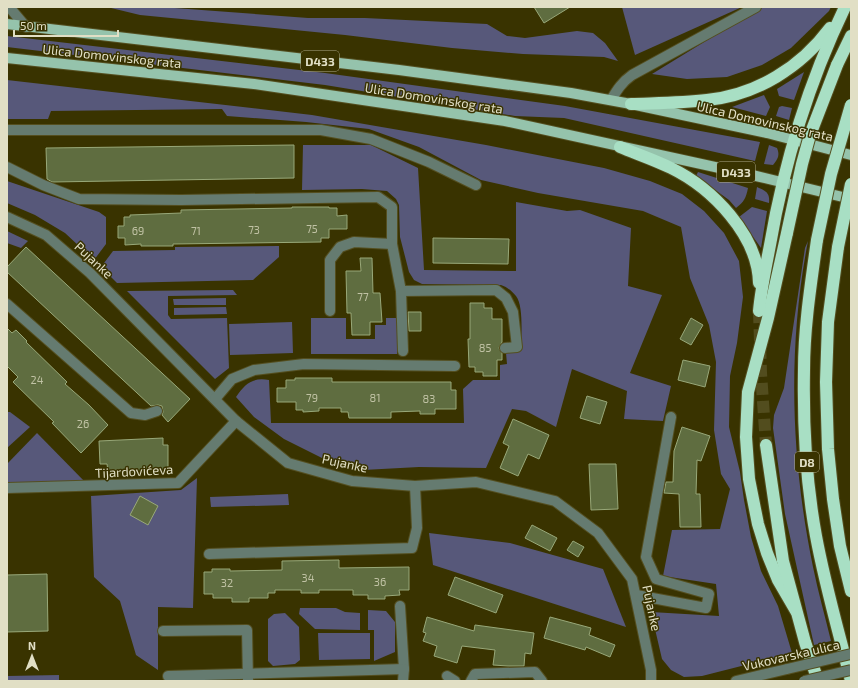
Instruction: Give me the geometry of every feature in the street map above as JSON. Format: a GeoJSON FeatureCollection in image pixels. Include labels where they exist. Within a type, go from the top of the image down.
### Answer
{"type":"FeatureCollection","features":[{"type":"Feature","properties":{"kind":"highway"},"geometry":{"type":"LineString","coordinates":[[631,104],[709,100],[728,96],[766,83],[784,72],[805,56],[823,38],[843,11]]}},
{"type":"Feature","properties":{"kind":"highway"},"geometry":{"type":"LineString","coordinates":[[620,146],[671,168],[693,181],[712,196],[732,216],[752,250],[756,263],[759,276],[759,307],[776,209],[803,107],[843,11]]}},
{"type":"Feature","properties":{"kind":"highway"},"geometry":{"type":"LineString","coordinates":[[796,611],[778,580],[767,553],[758,524],[749,478],[746,437],[748,392],[768,318],[802,164],[810,135],[837,65],[851,36]]}},
{"type":"Feature","properties":{"kind":"highway","name":"D8"},"geometry":{"type":"LineString","coordinates":[[851,105],[843,128],[831,174],[817,240],[807,312],[804,369],[804,434],[816,536],[827,588],[851,681]]}},
{"type":"Feature","properties":{"kind":"highway","name":"D8"},"geometry":{"type":"LineString","coordinates":[[851,184],[838,247],[828,322],[826,382],[828,442],[833,499],[840,546],[851,591]]}},
{"type":"Feature","properties":{"kind":"highway"},"geometry":{"type":"LineString","coordinates":[[766,445],[783,561],[805,642],[818,681]]}},
{"type":"Feature","properties":{"kind":"main road","name":"Ulica Domovinskog rata"},"geometry":{"type":"LineString","coordinates":[[7,24],[399,70],[563,92],[631,104],[794,140],[851,155]]}},
{"type":"Feature","properties":{"kind":"main road","name":"Ulica Domovinskog rata"},"geometry":{"type":"LineString","coordinates":[[7,58],[262,85],[505,121],[783,183],[851,200]]}},
{"type":"Feature","properties":{"kind":"street"},"geometry":{"type":"LineString","coordinates":[[7,7],[10,8],[26,26]]}},
{"type":"Feature","properties":{"kind":"street"},"geometry":{"type":"LineString","coordinates":[[611,100],[617,89],[632,75],[756,7]]}},
{"type":"Feature","properties":{"kind":"street"},"geometry":{"type":"LineString","coordinates":[[7,130],[321,130],[372,139],[429,162],[476,185]]}},
{"type":"Feature","properties":{"kind":"street"},"geometry":{"type":"LineString","coordinates":[[7,167],[43,185],[79,199],[181,200],[378,197],[392,207],[392,244],[401,291],[403,351]]}},
{"type":"Feature","properties":{"kind":"street","name":"Pujanke"},"geometry":{"type":"LineString","coordinates":[[7,217],[46,235],[86,269],[236,420],[288,463],[352,481],[414,486],[476,482],[555,501],[598,533],[632,579],[651,670],[651,681]]}},
{"type":"Feature","properties":{"kind":"street"},"geometry":{"type":"LineString","coordinates":[[330,311],[330,260],[340,247],[354,242],[392,244]]}},
{"type":"Feature","properties":{"kind":"street"},"geometry":{"type":"LineString","coordinates":[[401,291],[496,290],[506,298],[513,312],[517,347],[505,348]]}},
{"type":"Feature","properties":{"kind":"street"},"geometry":{"type":"LineString","coordinates":[[7,304],[130,413],[145,415],[157,411]]}},
{"type":"Feature","properties":{"kind":"street"},"geometry":{"type":"LineString","coordinates":[[215,398],[232,379],[254,370],[304,364],[455,366]]}},
{"type":"Feature","properties":{"kind":"street"},"geometry":{"type":"LineString","coordinates":[[636,595],[706,608],[709,594],[656,579],[646,557],[671,417]]}},
{"type":"Feature","properties":{"kind":"street","name":"Tijardovićeva"},"geometry":{"type":"LineString","coordinates":[[7,488],[178,483],[236,420]]}},
{"type":"Feature","properties":{"kind":"street"},"geometry":{"type":"LineString","coordinates":[[209,554],[412,548],[417,528],[414,486]]}},
{"type":"Feature","properties":{"kind":"street"},"geometry":{"type":"LineString","coordinates":[[400,606],[404,669],[403,681]]}},
{"type":"Feature","properties":{"kind":"street"},"geometry":{"type":"LineString","coordinates":[[163,631],[248,630],[248,677]]}},
{"type":"Feature","properties":{"kind":"street","name":"Vukovarska ulica"},"geometry":{"type":"LineString","coordinates":[[736,681],[851,654]]}},
{"type":"Feature","properties":{"kind":"street"},"geometry":{"type":"LineString","coordinates":[[168,676],[248,677],[404,669]]}},
{"type":"Feature","properties":{"kind":"street"},"geometry":{"type":"LineString","coordinates":[[804,681],[851,670]]}},
{"type":"Feature","properties":{"kind":"street"},"geometry":{"type":"LineString","coordinates":[[471,681],[475,674],[500,677],[534,672],[542,681]]}},
{"type":"Feature","properties":{"kind":"street"},"geometry":{"type":"LineString","coordinates":[[237,681],[248,677]]}},
{"type":"Feature","properties":{"kind":"shaded area"},"geometry":{"type":"Polygon","coordinates":[[[107,7],[161,7],[308,18],[365,18],[487,24],[507,36],[525,38],[577,31],[593,33],[605,43],[618,61],[604,57],[523,54],[452,48],[345,35],[140,15],[107,7]]]}},
{"type":"Feature","properties":{"kind":"shaded area"},"geometry":{"type":"Polygon","coordinates":[[[622,7],[742,7],[635,55],[622,7]]]}},
{"type":"Feature","properties":{"kind":"shaded area"},"geometry":{"type":"Polygon","coordinates":[[[761,7],[831,7],[829,11],[791,48],[762,65],[727,77],[687,79],[652,74],[761,7]]]}},
{"type":"Feature","properties":{"kind":"shaded area"},"geometry":{"type":"Polygon","coordinates":[[[7,36],[325,73],[565,106],[760,142],[755,161],[564,118],[515,116],[325,85],[7,47],[7,36]]]}},
{"type":"Feature","properties":{"kind":"shaded area"},"geometry":{"type":"Polygon","coordinates":[[[804,72],[794,100],[779,96],[777,89],[804,72]]]}},
{"type":"Feature","properties":{"kind":"shaded area"},"geometry":{"type":"Polygon","coordinates":[[[7,80],[312,115],[486,145],[604,168],[650,181],[682,194],[704,211],[724,233],[739,261],[743,297],[737,343],[730,376],[729,427],[740,472],[751,537],[761,571],[778,606],[792,653],[702,676],[684,677],[671,670],[662,659],[651,612],[719,616],[716,584],[663,576],[672,530],[720,529],[730,489],[721,474],[714,430],[716,362],[709,325],[690,278],[681,227],[643,211],[538,193],[481,180],[419,147],[369,129],[306,122],[227,116],[222,109],[51,111],[48,119],[7,119],[7,80]]]}},
{"type":"Feature","properties":{"kind":"shaded area"},"geometry":{"type":"Polygon","coordinates":[[[764,95],[770,107],[766,116],[732,107],[764,95]]]}},
{"type":"Feature","properties":{"kind":"shaded area"},"geometry":{"type":"Polygon","coordinates":[[[782,106],[792,108],[789,120],[776,116],[779,107],[782,106]]]}},
{"type":"Feature","properties":{"kind":"shaded area"},"geometry":{"type":"Polygon","coordinates":[[[303,145],[371,145],[418,168],[424,270],[516,271],[516,202],[567,211],[580,210],[631,228],[628,286],[662,295],[630,373],[671,386],[663,421],[624,419],[627,391],[572,369],[556,427],[526,411],[512,409],[486,468],[419,467],[363,470],[324,459],[284,439],[254,417],[236,397],[250,382],[263,379],[269,380],[271,423],[464,423],[463,389],[473,380],[500,380],[500,365],[507,364],[506,353],[521,351],[522,322],[520,307],[519,301],[513,292],[501,285],[422,284],[414,280],[409,272],[400,237],[399,205],[396,199],[387,191],[362,189],[302,190],[303,145]]]}},
{"type":"Feature","properties":{"kind":"shaded area"},"geometry":{"type":"Polygon","coordinates":[[[769,145],[777,148],[778,150],[778,157],[773,165],[764,164],[769,145]]]}},
{"type":"Feature","properties":{"kind":"shaded area"},"geometry":{"type":"Polygon","coordinates":[[[698,172],[748,188],[744,200],[736,208],[729,200],[696,176],[698,172]]]}},
{"type":"Feature","properties":{"kind":"shaded area"},"geometry":{"type":"Polygon","coordinates":[[[7,181],[99,212],[106,217],[106,244],[94,260],[65,233],[35,215],[7,203],[7,181]]]}},
{"type":"Feature","properties":{"kind":"shaded area"},"geometry":{"type":"Polygon","coordinates":[[[757,187],[767,193],[769,203],[755,199],[757,187]]]}},
{"type":"Feature","properties":{"kind":"shaded area"},"geometry":{"type":"Polygon","coordinates":[[[752,207],[767,211],[761,248],[739,217],[752,207]]]}},
{"type":"Feature","properties":{"kind":"shaded area"},"geometry":{"type":"Polygon","coordinates":[[[7,231],[28,241],[21,248],[7,243],[7,231]]]}},
{"type":"Feature","properties":{"kind":"shaded area"},"geometry":{"type":"Polygon","coordinates":[[[808,241],[801,282],[797,322],[794,404],[796,445],[806,527],[815,576],[831,641],[814,645],[785,514],[773,428],[774,415],[784,388],[805,248],[808,241]]]}},
{"type":"Feature","properties":{"kind":"shaded area"},"geometry":{"type":"Polygon","coordinates":[[[279,246],[279,257],[253,280],[117,283],[101,267],[113,251],[175,250],[175,247],[279,246]]]}},
{"type":"Feature","properties":{"kind":"shaded area"},"geometry":{"type":"Polygon","coordinates":[[[233,290],[237,295],[168,296],[168,315],[171,319],[227,318],[229,368],[215,379],[127,291],[233,290]]]}},
{"type":"Feature","properties":{"kind":"shaded area"},"geometry":{"type":"Polygon","coordinates":[[[226,298],[226,305],[174,305],[173,299],[226,298]]]}},
{"type":"Feature","properties":{"kind":"shaded area"},"geometry":{"type":"Polygon","coordinates":[[[226,307],[227,314],[174,315],[174,308],[226,307]]]}},
{"type":"Feature","properties":{"kind":"shaded area"},"geometry":{"type":"Polygon","coordinates":[[[311,318],[346,318],[346,339],[375,339],[375,325],[386,325],[386,318],[397,318],[397,354],[311,354],[311,318]]]}},
{"type":"Feature","properties":{"kind":"shaded area"},"geometry":{"type":"Polygon","coordinates":[[[292,322],[293,353],[230,355],[229,324],[292,322]]]}},
{"type":"Feature","properties":{"kind":"shaded area"},"geometry":{"type":"Polygon","coordinates":[[[7,412],[10,412],[30,427],[7,448],[7,412]]]}},
{"type":"Feature","properties":{"kind":"shaded area"},"geometry":{"type":"Polygon","coordinates":[[[37,433],[87,484],[7,486],[7,464],[37,433]]]}},
{"type":"Feature","properties":{"kind":"shaded area"},"geometry":{"type":"Polygon","coordinates":[[[197,478],[193,608],[158,607],[158,670],[136,655],[120,601],[94,577],[91,496],[181,490],[197,478]]]}},
{"type":"Feature","properties":{"kind":"shaded area"},"geometry":{"type":"Polygon","coordinates":[[[288,494],[289,505],[211,507],[210,497],[288,494]]]}},
{"type":"Feature","properties":{"kind":"shaded area"},"geometry":{"type":"Polygon","coordinates":[[[429,533],[510,543],[603,569],[626,627],[433,565],[429,533]]]}},
{"type":"Feature","properties":{"kind":"shaded area"},"geometry":{"type":"Polygon","coordinates":[[[300,608],[336,608],[345,612],[360,613],[360,630],[315,629],[299,614],[300,608]]]}},
{"type":"Feature","properties":{"kind":"shaded area"},"geometry":{"type":"Polygon","coordinates":[[[368,610],[386,611],[395,622],[395,652],[374,661],[374,630],[368,630],[368,610]]]}},
{"type":"Feature","properties":{"kind":"shaded area"},"geometry":{"type":"Polygon","coordinates":[[[285,613],[299,627],[300,660],[295,664],[273,666],[268,661],[268,619],[274,614],[285,613]]]}},
{"type":"Feature","properties":{"kind":"shaded area"},"geometry":{"type":"Polygon","coordinates":[[[318,633],[370,633],[370,659],[319,660],[318,633]]]}},
{"type":"Feature","properties":{"kind":"shaded area"},"geometry":{"type":"Polygon","coordinates":[[[59,675],[59,681],[7,681],[7,676],[59,675]]]}},
{"type":"Feature","properties":{"kind":"building"},"geometry":{"type":"Polygon","coordinates":[[[534,7],[570,7],[544,23],[534,7]]]}},
{"type":"Feature","properties":{"kind":"building"},"geometry":{"type":"Polygon","coordinates":[[[294,145],[294,178],[52,182],[47,179],[46,148],[294,145]]]}},
{"type":"Feature","properties":{"kind":"building"},"geometry":{"type":"Polygon","coordinates":[[[292,207],[337,208],[337,216],[347,215],[347,229],[329,229],[329,238],[321,238],[321,242],[173,244],[173,246],[141,246],[141,244],[125,245],[125,238],[118,238],[118,226],[124,226],[124,217],[130,217],[130,215],[181,213],[181,210],[292,207]]]}},
{"type":"Feature","properties":{"kind":"building"},"geometry":{"type":"Polygon","coordinates":[[[433,238],[509,239],[508,264],[433,263],[433,238]]]}},
{"type":"Feature","properties":{"kind":"building"},"geometry":{"type":"Polygon","coordinates":[[[26,247],[190,399],[168,422],[162,415],[162,406],[151,406],[7,272],[7,267],[26,247]]]}},
{"type":"Feature","properties":{"kind":"building"},"geometry":{"type":"Polygon","coordinates":[[[360,258],[372,258],[373,293],[380,293],[382,322],[370,322],[370,335],[352,335],[351,313],[347,313],[346,271],[361,271],[360,258]]]}},
{"type":"Feature","properties":{"kind":"building"},"geometry":{"type":"Polygon","coordinates":[[[470,303],[484,303],[484,308],[492,308],[492,319],[502,319],[502,342],[499,348],[502,353],[502,360],[497,360],[497,376],[483,376],[483,372],[475,372],[475,367],[469,367],[468,339],[470,339],[470,303]]]}},
{"type":"Feature","properties":{"kind":"building"},"geometry":{"type":"Polygon","coordinates":[[[408,312],[421,312],[421,331],[409,331],[408,312]]]}},
{"type":"Feature","properties":{"kind":"building"},"geometry":{"type":"Polygon","coordinates":[[[691,318],[703,325],[691,345],[680,339],[691,318]]]}},
{"type":"Feature","properties":{"kind":"building"},"geometry":{"type":"Polygon","coordinates":[[[7,328],[12,333],[16,330],[27,341],[26,342],[67,382],[65,384],[89,405],[108,425],[81,453],[52,423],[54,422],[13,382],[18,377],[7,366],[7,328]]]}},
{"type":"Feature","properties":{"kind":"building"},"geometry":{"type":"Polygon","coordinates":[[[683,360],[710,366],[705,387],[678,380],[683,360]]]}},
{"type":"Feature","properties":{"kind":"building"},"geometry":{"type":"Polygon","coordinates":[[[295,378],[332,378],[332,382],[451,382],[451,390],[456,390],[456,409],[435,409],[435,414],[420,414],[420,411],[391,412],[391,418],[349,418],[348,412],[341,412],[341,408],[319,408],[319,411],[303,412],[303,410],[296,410],[296,402],[277,402],[277,388],[286,388],[286,380],[295,380],[295,378]]]}},
{"type":"Feature","properties":{"kind":"building"},"geometry":{"type":"Polygon","coordinates":[[[587,396],[607,402],[600,424],[580,418],[587,396]]]}},
{"type":"Feature","properties":{"kind":"building"},"geometry":{"type":"Polygon","coordinates":[[[513,419],[549,435],[539,459],[528,454],[518,476],[500,468],[509,446],[503,443],[513,419]]]}},
{"type":"Feature","properties":{"kind":"building"},"geometry":{"type":"Polygon","coordinates":[[[682,427],[710,436],[701,461],[697,460],[696,494],[700,494],[701,527],[680,527],[679,494],[664,493],[666,482],[673,482],[674,451],[682,427]]]}},
{"type":"Feature","properties":{"kind":"building"},"geometry":{"type":"Polygon","coordinates":[[[163,438],[163,445],[168,445],[168,470],[145,469],[145,472],[117,472],[117,470],[108,471],[107,464],[100,464],[99,441],[163,438]]]}},
{"type":"Feature","properties":{"kind":"building"},"geometry":{"type":"Polygon","coordinates":[[[589,464],[616,464],[618,509],[591,510],[589,464]]]}},
{"type":"Feature","properties":{"kind":"building"},"geometry":{"type":"Polygon","coordinates":[[[140,496],[158,506],[148,525],[130,515],[140,496]]]}},
{"type":"Feature","properties":{"kind":"building"},"geometry":{"type":"Polygon","coordinates":[[[532,525],[557,538],[550,551],[525,538],[532,525]]]}},
{"type":"Feature","properties":{"kind":"building"},"geometry":{"type":"Polygon","coordinates":[[[573,541],[584,547],[578,557],[567,550],[573,541]]]}},
{"type":"Feature","properties":{"kind":"building"},"geometry":{"type":"Polygon","coordinates":[[[339,560],[339,568],[409,567],[409,590],[399,590],[400,595],[385,596],[385,599],[368,599],[368,595],[353,595],[353,590],[319,590],[319,593],[301,593],[301,590],[275,590],[275,593],[268,593],[268,598],[249,598],[249,602],[232,602],[232,598],[213,598],[213,594],[204,594],[204,572],[212,572],[212,569],[230,569],[230,571],[282,570],[282,561],[339,560]]]}},
{"type":"Feature","properties":{"kind":"building"},"geometry":{"type":"Polygon","coordinates":[[[47,574],[48,631],[7,632],[7,575],[47,574]]]}},
{"type":"Feature","properties":{"kind":"building"},"geometry":{"type":"Polygon","coordinates":[[[455,577],[503,595],[496,613],[448,595],[455,577]]]}},
{"type":"Feature","properties":{"kind":"building"},"geometry":{"type":"Polygon","coordinates":[[[427,617],[474,631],[475,625],[534,633],[531,654],[525,653],[524,666],[493,665],[495,650],[462,646],[457,663],[434,656],[437,646],[423,641],[426,633],[423,632],[427,617]]]}},
{"type":"Feature","properties":{"kind":"building"},"geometry":{"type":"Polygon","coordinates":[[[550,617],[591,628],[589,635],[615,645],[610,657],[586,647],[585,650],[544,638],[550,617]]]}},
{"type":"Feature","properties":{"kind":"tunnel"},"geometry":{"type":"LineString","coordinates":[[759,311],[761,373],[766,445]]}}]}
